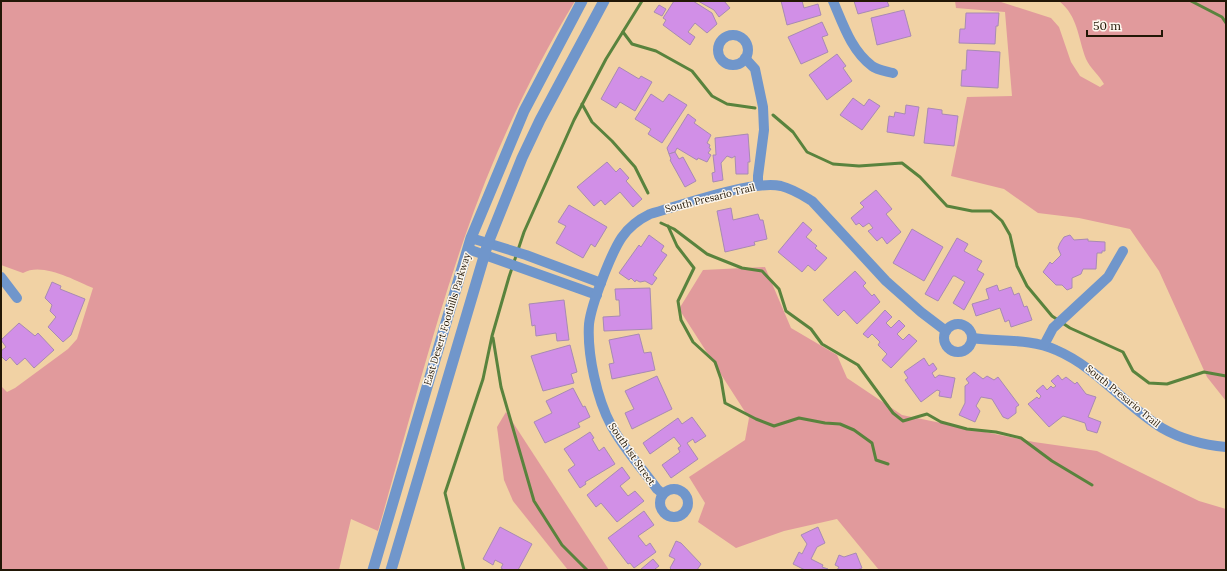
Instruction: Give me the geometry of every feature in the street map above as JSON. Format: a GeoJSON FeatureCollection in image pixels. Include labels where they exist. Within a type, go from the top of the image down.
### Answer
{"type":"FeatureCollection","features":[{"type":"Feature","properties":{"kind":"street","name":"East Desert Foothills Parkway"},"geometry":{"type":"LineString","coordinates":[[373,570],[471,238],[508,147],[542,76],[582,1]]}},
{"type":"Feature","properties":{"kind":"street","name":"East Desert Foothills Parkway"},"geometry":{"type":"LineString","coordinates":[[391,570],[488,243],[522,158],[559,81],[604,1]]}},
{"type":"Feature","properties":{"kind":"street"},"geometry":{"type":"LineString","coordinates":[[833,1],[850,39],[861,54],[873,66],[892,73]]}},
{"type":"Feature","properties":{"kind":"street"},"geometry":{"type":"LineString","coordinates":[[745,58],[755,69],[763,107],[764,130],[758,185]]}},
{"type":"Feature","properties":{"kind":"street","name":"South Presario Trail"},"geometry":{"type":"LineString","coordinates":[[601,283],[618,240],[636,221],[650,214],[758,185],[782,186],[796,191],[812,201],[886,281],[921,312],[946,331]]}},
{"type":"Feature","properties":{"kind":"street"},"geometry":{"type":"LineString","coordinates":[[471,238],[526,255],[601,283]]}},
{"type":"Feature","properties":{"kind":"street"},"geometry":{"type":"LineString","coordinates":[[468,249],[597,295]]}},
{"type":"Feature","properties":{"kind":"street"},"geometry":{"type":"LineString","coordinates":[[1044,345],[1053,328],[1108,277],[1123,251]]}},
{"type":"Feature","properties":{"kind":"street"},"geometry":{"type":"LineString","coordinates":[[1,278],[17,298]]}},
{"type":"Feature","properties":{"kind":"street","name":"South 1st Street"},"geometry":{"type":"LineString","coordinates":[[601,283],[589,323],[589,336],[596,383],[602,408],[622,442],[657,489],[663,494]]}},
{"type":"Feature","properties":{"kind":"street"},"geometry":{"type":"LineString","coordinates":[[962,324],[969,330],[972,338],[966,349],[954,351],[945,343],[946,331],[953,325],[962,324]]}},
{"type":"Feature","properties":{"kind":"street","name":"South Presario Trail"},"geometry":{"type":"LineString","coordinates":[[972,338],[1044,345],[1083,364],[1161,427],[1188,440],[1226,447]]}},
{"type":"Feature","properties":{"kind":"shaded area"},"geometry":{"type":"Polygon","coordinates":[[[1,1],[575,1],[527,87],[475,208],[452,275],[419,384],[378,531],[351,519],[339,570],[1,570],[1,386],[7,392],[15,388],[68,349],[77,339],[93,288],[58,273],[31,270],[23,273],[1,265],[1,1]]]}},
{"type":"Feature","properties":{"kind":"shaded area"},"geometry":{"type":"Polygon","coordinates":[[[955,1],[998,1],[1051,18],[1059,27],[1071,62],[1080,76],[1100,87],[1104,84],[1086,59],[1074,20],[1059,1],[1226,1],[1226,401],[1207,377],[1159,271],[1130,229],[1079,218],[1038,213],[1004,189],[951,176],[967,97],[1012,96],[1005,12],[956,8],[955,1]]]}},
{"type":"Feature","properties":{"kind":"shaded area"},"geometry":{"type":"Polygon","coordinates":[[[765,267],[791,328],[837,355],[847,378],[902,415],[1034,442],[1097,451],[1199,501],[1226,509],[1226,570],[879,570],[837,519],[784,531],[736,548],[698,522],[705,503],[689,477],[745,440],[749,418],[679,309],[703,270],[765,267]]]}},
{"type":"Feature","properties":{"kind":"shaded area"},"geometry":{"type":"Polygon","coordinates":[[[506,412],[609,570],[568,570],[513,501],[504,480],[497,427],[506,412]]]}},
{"type":"Feature","properties":{"kind":"building"},"geometry":{"type":"Polygon","coordinates":[[[674,1],[693,1],[712,13],[717,24],[707,33],[695,23],[688,32],[695,37],[690,45],[663,25],[666,20],[663,18],[674,1]]]}},
{"type":"Feature","properties":{"kind":"building"},"geometry":{"type":"Polygon","coordinates":[[[698,1],[724,1],[730,8],[719,17],[714,10],[698,1]]]}},
{"type":"Feature","properties":{"kind":"building"},"geometry":{"type":"Polygon","coordinates":[[[781,1],[802,1],[804,8],[818,4],[821,15],[787,25],[781,1]]]}},
{"type":"Feature","properties":{"kind":"building"},"geometry":{"type":"Polygon","coordinates":[[[854,1],[887,1],[889,6],[858,14],[854,1]]]}},
{"type":"Feature","properties":{"kind":"building"},"geometry":{"type":"Polygon","coordinates":[[[659,5],[666,9],[662,16],[654,12],[659,5]]]}},
{"type":"Feature","properties":{"kind":"building"},"geometry":{"type":"Polygon","coordinates":[[[904,10],[911,36],[877,45],[871,18],[904,10]]]}},
{"type":"Feature","properties":{"kind":"building"},"geometry":{"type":"Polygon","coordinates":[[[966,13],[999,13],[998,26],[996,26],[995,44],[959,43],[960,29],[965,29],[966,13]]]}},
{"type":"Feature","properties":{"kind":"building"},"geometry":{"type":"Polygon","coordinates":[[[822,22],[828,35],[822,37],[828,52],[801,64],[788,37],[822,22]]]}},
{"type":"Feature","properties":{"kind":"building"},"geometry":{"type":"Polygon","coordinates":[[[967,50],[1000,52],[998,88],[961,86],[962,70],[966,70],[967,50]]]}},
{"type":"Feature","properties":{"kind":"building"},"geometry":{"type":"Polygon","coordinates":[[[837,54],[846,66],[843,68],[852,81],[827,100],[809,75],[837,54]]]}},
{"type":"Feature","properties":{"kind":"building"},"geometry":{"type":"Polygon","coordinates":[[[619,67],[639,79],[641,76],[652,82],[635,111],[620,102],[616,108],[601,99],[619,67]]]}},
{"type":"Feature","properties":{"kind":"building"},"geometry":{"type":"Polygon","coordinates":[[[651,94],[663,102],[669,94],[687,105],[662,143],[648,134],[651,129],[635,119],[651,94]]]}},
{"type":"Feature","properties":{"kind":"building"},"geometry":{"type":"Polygon","coordinates":[[[853,98],[864,106],[869,99],[880,106],[862,130],[840,115],[853,98]]]}},
{"type":"Feature","properties":{"kind":"building"},"geometry":{"type":"Polygon","coordinates":[[[906,105],[919,107],[914,136],[887,132],[889,116],[894,117],[895,112],[905,114],[906,105]]]}},
{"type":"Feature","properties":{"kind":"building"},"geometry":{"type":"Polygon","coordinates":[[[928,108],[942,110],[942,114],[958,116],[954,146],[924,143],[928,108]]]}},
{"type":"Feature","properties":{"kind":"building"},"geometry":{"type":"Polygon","coordinates":[[[688,114],[696,120],[694,123],[711,135],[707,143],[710,145],[709,148],[711,149],[708,153],[711,155],[707,162],[698,158],[697,160],[677,148],[675,152],[669,154],[667,148],[688,114]]]}},
{"type":"Feature","properties":{"kind":"building"},"geometry":{"type":"Polygon","coordinates":[[[748,134],[750,162],[748,162],[748,174],[736,174],[735,156],[732,158],[727,156],[721,163],[723,180],[713,182],[712,173],[715,172],[713,155],[716,155],[715,138],[748,134]]]}},
{"type":"Feature","properties":{"kind":"building"},"geometry":{"type":"Polygon","coordinates":[[[675,152],[679,159],[683,157],[696,181],[685,187],[670,160],[669,154],[675,152]]]}},
{"type":"Feature","properties":{"kind":"building"},"geometry":{"type":"Polygon","coordinates":[[[607,162],[616,172],[620,168],[629,178],[626,181],[642,199],[633,207],[620,192],[605,205],[601,200],[594,206],[577,187],[607,162]]]}},
{"type":"Feature","properties":{"kind":"building"},"geometry":{"type":"Polygon","coordinates":[[[876,190],[892,209],[886,214],[901,232],[887,244],[882,237],[877,241],[868,231],[873,228],[869,223],[863,227],[859,223],[856,225],[851,218],[864,207],[860,203],[876,190]]]}},
{"type":"Feature","properties":{"kind":"building"},"geometry":{"type":"Polygon","coordinates":[[[569,205],[607,227],[595,247],[591,244],[583,258],[556,243],[566,226],[558,222],[569,205]]]}},
{"type":"Feature","properties":{"kind":"building"},"geometry":{"type":"Polygon","coordinates":[[[731,208],[733,220],[758,214],[760,220],[763,220],[767,239],[754,242],[755,245],[725,252],[717,211],[731,208]]]}},
{"type":"Feature","properties":{"kind":"building"},"geometry":{"type":"Polygon","coordinates":[[[803,222],[812,230],[806,237],[817,246],[815,248],[827,258],[815,271],[808,265],[802,272],[778,252],[803,222]]]}},
{"type":"Feature","properties":{"kind":"building"},"geometry":{"type":"Polygon","coordinates":[[[912,229],[943,247],[924,281],[893,263],[912,229]]]}},
{"type":"Feature","properties":{"kind":"building"},"geometry":{"type":"Polygon","coordinates":[[[649,235],[664,246],[661,251],[667,255],[653,275],[657,278],[652,285],[645,281],[640,282],[636,280],[635,282],[631,278],[629,280],[619,273],[639,245],[641,247],[649,235]]]}},
{"type":"Feature","properties":{"kind":"building"},"geometry":{"type":"Polygon","coordinates":[[[1070,235],[1074,240],[1088,239],[1088,241],[1105,242],[1105,251],[1102,251],[1102,253],[1097,253],[1096,269],[1083,269],[1081,274],[1072,278],[1072,288],[1067,290],[1062,285],[1056,285],[1043,272],[1050,262],[1052,264],[1061,255],[1058,248],[1060,243],[1064,237],[1070,235]]]}},
{"type":"Feature","properties":{"kind":"building"},"geometry":{"type":"Polygon","coordinates":[[[957,238],[968,244],[964,251],[982,261],[977,270],[984,274],[964,310],[953,303],[965,282],[955,276],[953,276],[938,301],[925,294],[957,238]]]}},
{"type":"Feature","properties":{"kind":"building"},"geometry":{"type":"Polygon","coordinates":[[[855,271],[866,283],[863,286],[872,296],[874,294],[880,302],[857,324],[844,310],[838,316],[823,300],[855,271]]]}},
{"type":"Feature","properties":{"kind":"building"},"geometry":{"type":"Polygon","coordinates":[[[52,282],[61,286],[60,289],[85,299],[71,335],[63,342],[48,327],[56,317],[50,311],[52,305],[45,298],[52,282]]]}},
{"type":"Feature","properties":{"kind":"building"},"geometry":{"type":"Polygon","coordinates":[[[997,285],[999,291],[1011,287],[1014,295],[1019,293],[1024,307],[1027,306],[1032,320],[1011,327],[1009,320],[1005,322],[1000,308],[976,316],[972,304],[989,299],[986,289],[997,285]]]}},
{"type":"Feature","properties":{"kind":"building"},"geometry":{"type":"Polygon","coordinates":[[[650,288],[652,329],[604,331],[603,317],[620,316],[619,300],[616,300],[615,289],[650,288]]]}},
{"type":"Feature","properties":{"kind":"building"},"geometry":{"type":"Polygon","coordinates":[[[564,300],[569,340],[557,341],[556,333],[536,336],[535,325],[532,326],[529,304],[564,300]]]}},
{"type":"Feature","properties":{"kind":"building"},"geometry":{"type":"Polygon","coordinates":[[[885,310],[892,317],[886,323],[891,328],[899,320],[905,326],[897,334],[903,340],[909,334],[917,341],[891,368],[882,360],[887,354],[878,345],[880,342],[872,334],[868,338],[863,334],[885,310]]]}},
{"type":"Feature","properties":{"kind":"building"},"geometry":{"type":"Polygon","coordinates":[[[19,323],[35,336],[38,333],[54,350],[34,368],[25,358],[17,365],[10,357],[6,361],[1,356],[1,351],[6,347],[1,340],[19,323]]]}},
{"type":"Feature","properties":{"kind":"building"},"geometry":{"type":"Polygon","coordinates":[[[639,334],[644,353],[651,352],[655,370],[612,379],[609,364],[614,363],[609,340],[639,334]]]}},
{"type":"Feature","properties":{"kind":"building"},"geometry":{"type":"Polygon","coordinates":[[[570,345],[577,372],[571,374],[574,383],[543,391],[531,356],[570,345]]]}},
{"type":"Feature","properties":{"kind":"building"},"geometry":{"type":"Polygon","coordinates":[[[924,358],[929,366],[933,363],[937,369],[932,373],[935,378],[939,375],[955,378],[951,398],[939,396],[940,391],[937,390],[921,402],[905,380],[908,378],[904,372],[924,358]]]}},
{"type":"Feature","properties":{"kind":"building"},"geometry":{"type":"Polygon","coordinates":[[[974,372],[983,379],[987,376],[994,380],[998,377],[1019,405],[1016,407],[1016,413],[1008,419],[1003,417],[992,399],[981,397],[976,406],[980,411],[975,422],[959,415],[965,403],[965,386],[969,383],[966,379],[974,372]]]}},
{"type":"Feature","properties":{"kind":"building"},"geometry":{"type":"Polygon","coordinates":[[[1058,375],[1062,380],[1066,377],[1075,384],[1077,382],[1086,394],[1096,397],[1088,417],[1101,422],[1097,433],[1087,430],[1085,423],[1063,416],[1049,427],[1028,404],[1037,397],[1039,399],[1041,396],[1036,391],[1043,385],[1047,390],[1051,386],[1053,388],[1056,386],[1051,381],[1058,375]]]}},
{"type":"Feature","properties":{"kind":"building"},"geometry":{"type":"Polygon","coordinates":[[[657,376],[672,409],[632,429],[625,413],[634,409],[625,391],[657,376]]]}},
{"type":"Feature","properties":{"kind":"building"},"geometry":{"type":"Polygon","coordinates":[[[573,388],[583,407],[585,406],[590,417],[578,423],[580,427],[545,443],[534,422],[552,413],[546,401],[573,388]]]}},
{"type":"Feature","properties":{"kind":"building"},"geometry":{"type":"Polygon","coordinates":[[[692,417],[706,436],[695,443],[693,439],[687,443],[698,459],[671,478],[662,465],[680,452],[678,448],[681,446],[674,437],[650,454],[643,443],[678,418],[682,424],[692,417]]]}},
{"type":"Feature","properties":{"kind":"building"},"geometry":{"type":"Polygon","coordinates":[[[590,432],[599,451],[604,447],[615,464],[585,482],[586,484],[580,488],[568,470],[575,465],[564,449],[590,432]]]}},
{"type":"Feature","properties":{"kind":"building"},"geometry":{"type":"Polygon","coordinates":[[[622,467],[630,478],[620,486],[628,496],[635,491],[644,501],[617,522],[601,503],[596,507],[587,495],[622,467]]]}},
{"type":"Feature","properties":{"kind":"building"},"geometry":{"type":"Polygon","coordinates":[[[644,511],[654,525],[638,536],[646,546],[650,543],[656,552],[634,568],[630,563],[628,564],[608,538],[644,511]]]}},
{"type":"Feature","properties":{"kind":"building"},"geometry":{"type":"Polygon","coordinates":[[[500,527],[532,544],[518,570],[504,570],[501,568],[503,564],[495,560],[493,565],[483,559],[500,527]]]}},
{"type":"Feature","properties":{"kind":"building"},"geometry":{"type":"Polygon","coordinates":[[[818,527],[825,543],[817,547],[811,559],[823,565],[822,567],[828,569],[805,570],[793,564],[799,552],[802,554],[807,544],[801,535],[818,527]]]}},
{"type":"Feature","properties":{"kind":"building"},"geometry":{"type":"Polygon","coordinates":[[[676,541],[681,543],[701,564],[697,570],[672,570],[670,568],[675,559],[669,556],[676,541]]]}},
{"type":"Feature","properties":{"kind":"building"},"geometry":{"type":"Polygon","coordinates":[[[856,553],[862,568],[857,570],[837,570],[839,567],[835,565],[839,555],[844,557],[856,553]]]}},
{"type":"Feature","properties":{"kind":"building"},"geometry":{"type":"Polygon","coordinates":[[[653,559],[659,566],[655,569],[657,570],[640,570],[653,559]]]}},
{"type":"Feature","properties":{"kind":"waterway"},"geometry":{"type":"LineString","coordinates":[[464,570],[445,493],[483,379],[492,336],[509,277],[524,232],[574,120],[606,59],[642,1]]}},
{"type":"Feature","properties":{"kind":"waterway"},"geometry":{"type":"LineString","coordinates":[[1191,1],[1222,17],[1226,23]]}},
{"type":"Feature","properties":{"kind":"waterway"},"geometry":{"type":"LineString","coordinates":[[623,32],[632,44],[656,51],[692,71],[712,96],[727,104],[755,108]]}},
{"type":"Feature","properties":{"kind":"waterway"},"geometry":{"type":"LineString","coordinates":[[582,104],[592,122],[612,141],[635,167],[648,193]]}},
{"type":"Feature","properties":{"kind":"waterway"},"geometry":{"type":"LineString","coordinates":[[773,115],[793,132],[807,152],[833,164],[859,166],[902,163],[920,177],[947,206],[972,211],[991,211],[1002,221],[1010,235],[1017,266],[1027,286],[1052,316],[1070,328],[1123,352],[1133,371],[1149,383],[1167,384],[1204,372],[1226,376]]}},
{"type":"Feature","properties":{"kind":"waterway"},"geometry":{"type":"LineString","coordinates":[[661,223],[674,229],[707,254],[742,268],[762,271],[779,289],[786,311],[811,329],[822,344],[858,365],[893,413],[903,421],[927,414],[941,422],[967,429],[996,432],[1021,438],[1052,461],[1092,485]]}},
{"type":"Feature","properties":{"kind":"waterway"},"geometry":{"type":"LineString","coordinates":[[668,226],[677,246],[694,268],[678,301],[681,320],[693,342],[715,362],[721,379],[725,403],[756,419],[774,426],[799,418],[840,424],[854,430],[872,443],[876,460],[888,464]]}},
{"type":"Feature","properties":{"kind":"waterway"},"geometry":{"type":"LineString","coordinates":[[493,338],[501,387],[534,501],[562,545],[587,570]]}}]}
